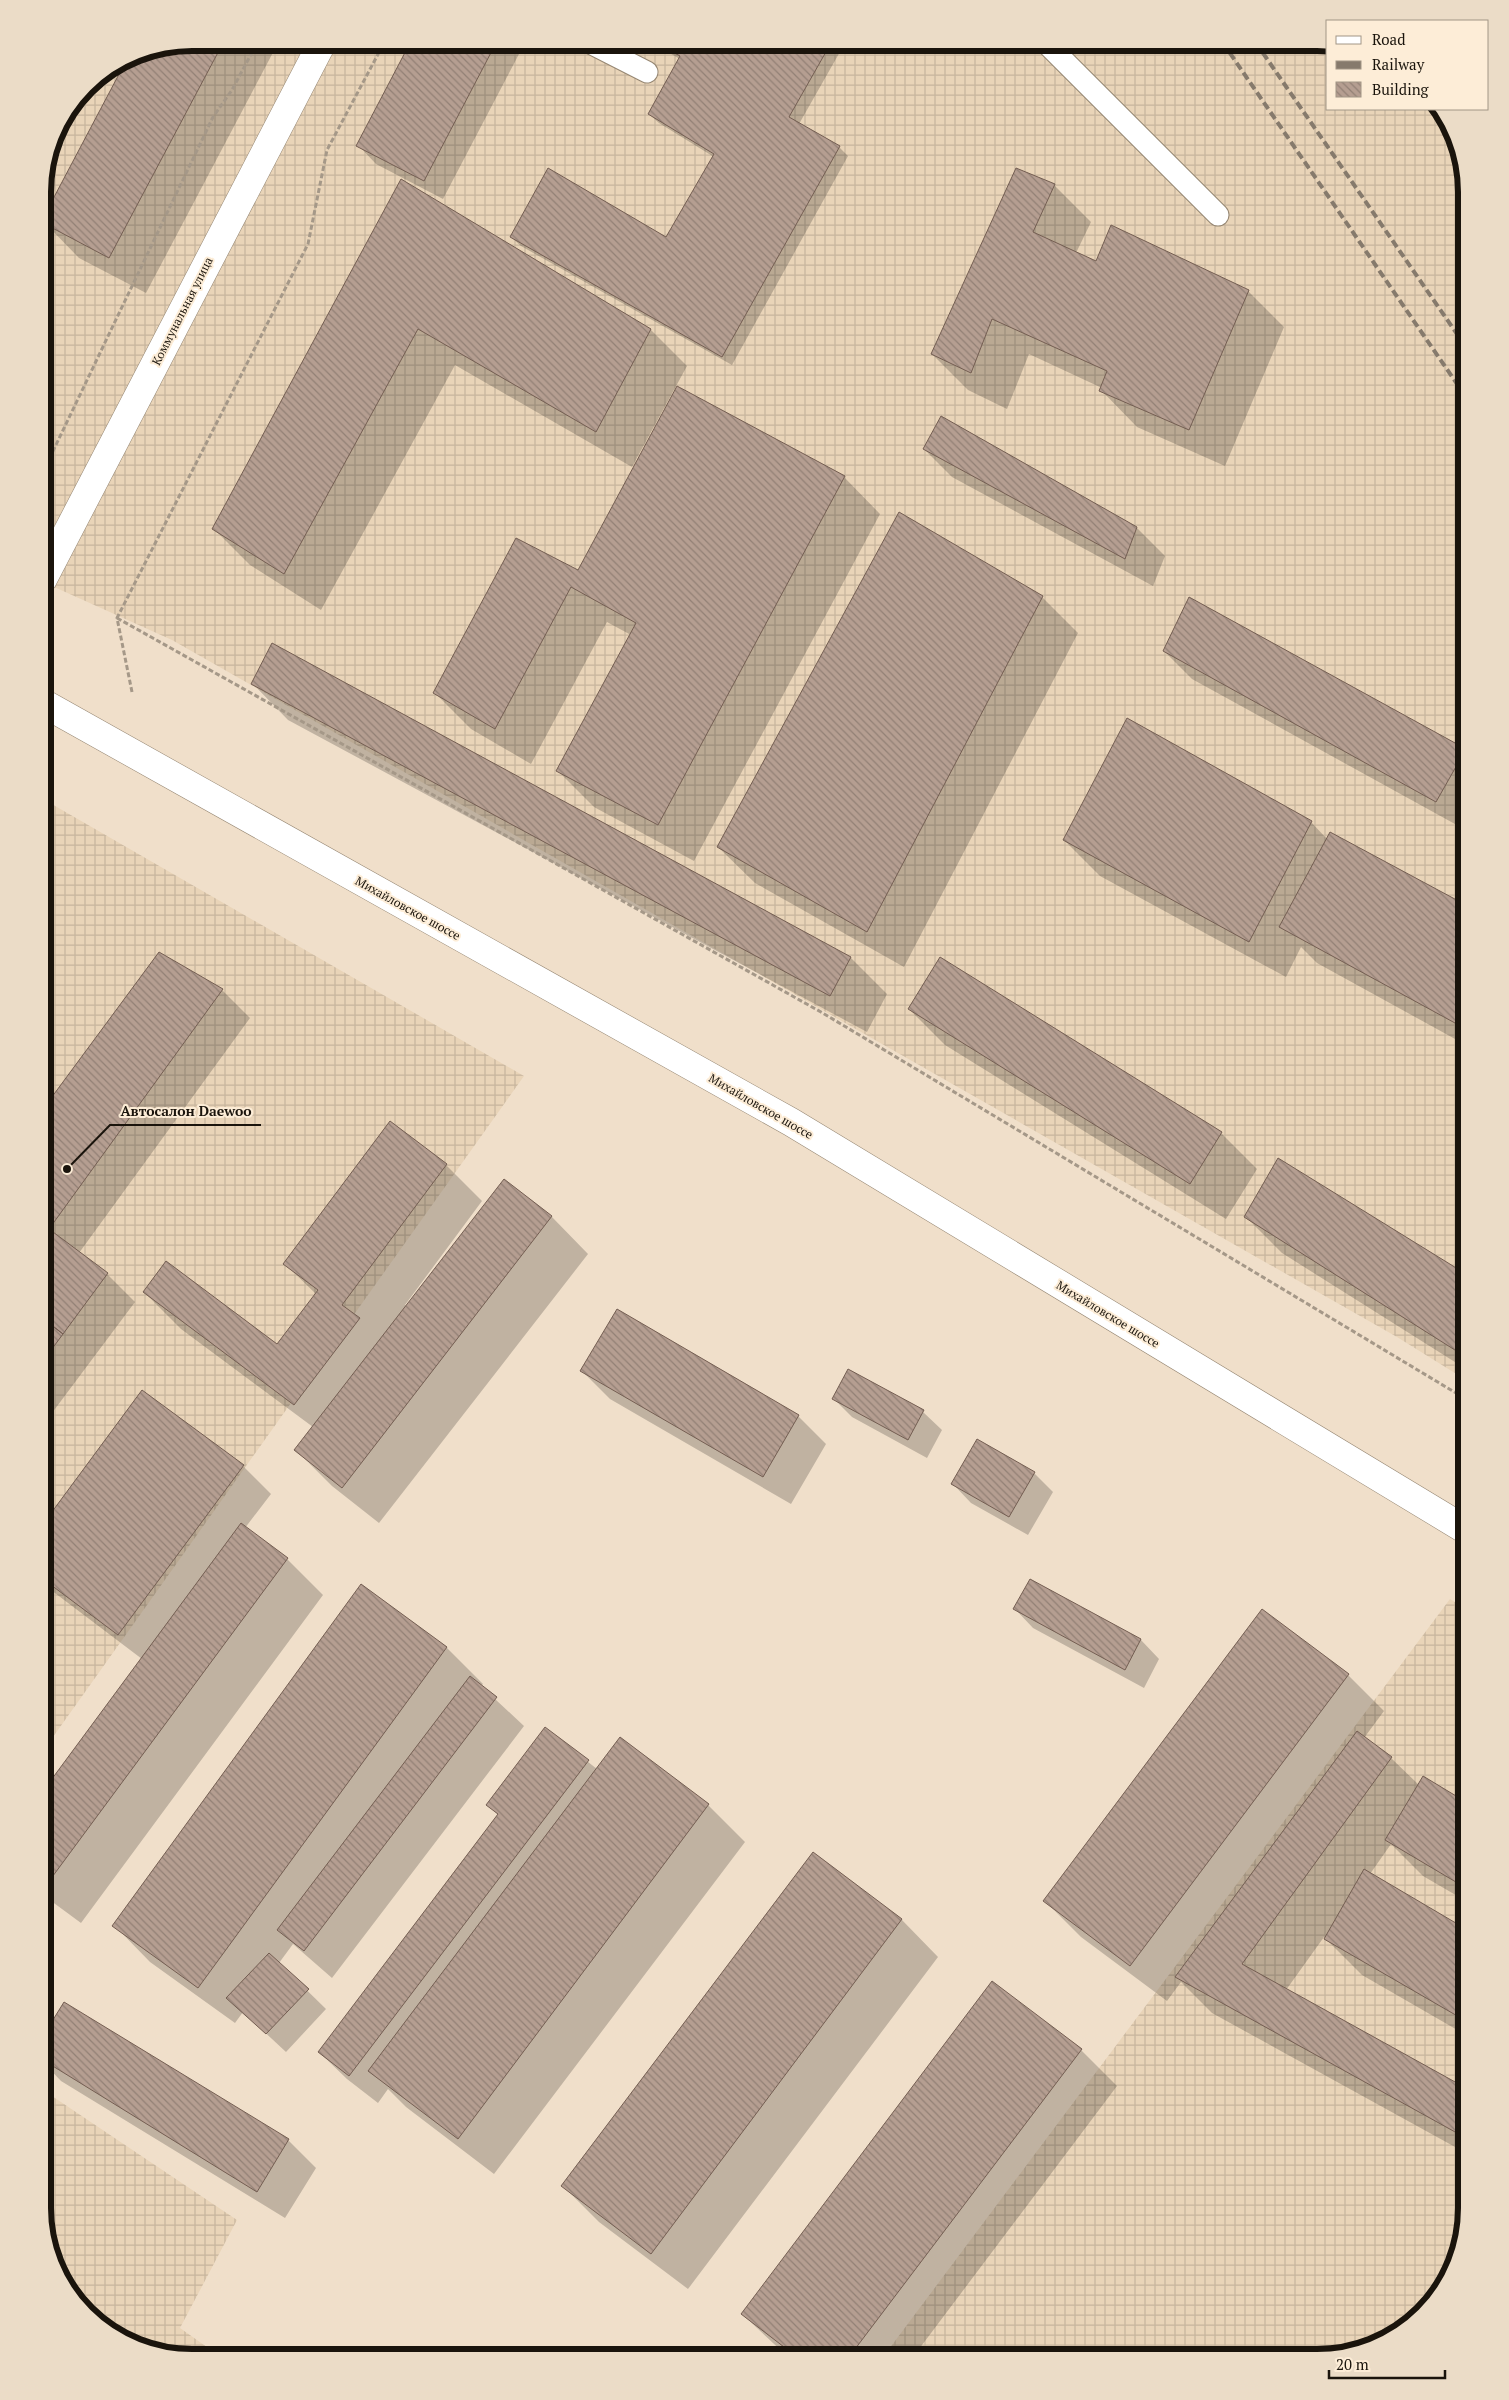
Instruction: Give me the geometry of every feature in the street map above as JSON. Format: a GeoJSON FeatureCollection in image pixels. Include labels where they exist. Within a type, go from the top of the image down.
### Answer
{"type":"FeatureCollection","features":[{"type":"Feature","properties":{"kind":"main road","name":"Коммунальная улица"},"geometry":{"type":"LineString","coordinates":[[52,562],[317,52]]}},
{"type":"Feature","properties":{"kind":"main road","name":"Михайловское шоссе"},"geometry":{"type":"LineString","coordinates":[[52,708],[791,1122],[1458,1525]]}},
{"type":"Feature","properties":{"kind":"lane"},"geometry":{"type":"LineString","coordinates":[[608,52],[647,72]]}},
{"type":"Feature","properties":{"kind":"lane"},"geometry":{"type":"LineString","coordinates":[[1055,52],[1218,215]]}},
{"type":"Feature","properties":{"kind":"path"},"geometry":{"type":"LineString","coordinates":[[52,453],[213,117],[232,90],[252,52]]}},
{"type":"Feature","properties":{"kind":"path"},"geometry":{"type":"LineString","coordinates":[[132,692],[116,618],[308,244],[326,150],[379,52]]}},
{"type":"Feature","properties":{"kind":"path"},"geometry":{"type":"LineString","coordinates":[[116,618],[820,1012],[1458,1394]]}},
{"type":"Feature","properties":{"kind":"shaded area"},"geometry":{"type":"Polygon","coordinates":[[[183,52],[1326,52],[1326,110],[1431,110],[1443,130],[1450,147],[1455,164],[1458,192],[1458,1375],[1397,1337],[172,640],[52,586],[52,183],[54,164],[62,138],[80,106],[99,86],[122,70],[138,62],[164,54],[183,52]]]}},
{"type":"Feature","properties":{"kind":"shaded area"},"geometry":{"type":"Polygon","coordinates":[[[52,804],[524,1076],[51,1739],[52,804]]]}},
{"type":"Feature","properties":{"kind":"shaded area"},"geometry":{"type":"Polygon","coordinates":[[[1450,1599],[1458,1604],[1458,2208],[1455,2236],[1450,2253],[1434,2286],[1423,2301],[1410,2314],[1379,2334],[1345,2346],[1317,2349],[889,2349],[1450,1599]]]}},
{"type":"Feature","properties":{"kind":"shaded area"},"geometry":{"type":"Polygon","coordinates":[[[51,2095],[237,2220],[180,2328],[208,2348],[164,2346],[130,2334],[99,2314],[86,2301],[66,2270],[54,2236],[51,2208],[51,2095]]]}},
{"type":"Feature","properties":{"kind":"building"},"geometry":{"type":"Polygon","coordinates":[[[218,52],[109,258],[52,228],[52,201],[121,71],[138,62],[164,54],[218,52]]]}},
{"type":"Feature","properties":{"kind":"building"},"geometry":{"type":"Polygon","coordinates":[[[405,52],[491,52],[424,181],[356,146],[405,52]]]}},
{"type":"Feature","properties":{"kind":"building"},"geometry":{"type":"Polygon","coordinates":[[[673,52],[826,52],[789,117],[840,146],[722,357],[510,237],[548,168],[666,237],[714,154],[648,114],[680,56],[673,52]]]}},
{"type":"Feature","properties":{"kind":"building"},"geometry":{"type":"Polygon","coordinates":[[[1016,168],[1055,184],[1033,232],[1096,261],[1111,225],[1249,290],[1189,430],[1099,391],[1107,371],[992,319],[971,373],[931,354],[1016,168]]]}},
{"type":"Feature","properties":{"kind":"building"},"geometry":{"type":"Polygon","coordinates":[[[401,179],[651,329],[596,432],[418,329],[284,574],[212,529],[401,179]]]}},
{"type":"Feature","properties":{"kind":"building"},"geometry":{"type":"Polygon","coordinates":[[[677,386],[845,476],[658,825],[556,771],[636,623],[571,587],[495,729],[433,693],[516,538],[578,570],[677,386]]]}},
{"type":"Feature","properties":{"kind":"building"},"geometry":{"type":"Polygon","coordinates":[[[941,416],[1137,527],[1125,559],[923,449],[941,416]]]}},
{"type":"Feature","properties":{"kind":"building"},"geometry":{"type":"Polygon","coordinates":[[[899,512],[1043,596],[867,932],[717,847],[899,512]]]}},
{"type":"Feature","properties":{"kind":"building"},"geometry":{"type":"Polygon","coordinates":[[[1189,597],[1458,745],[1458,763],[1436,802],[1163,651],[1189,597]]]}},
{"type":"Feature","properties":{"kind":"building"},"geometry":{"type":"Polygon","coordinates":[[[272,643],[851,957],[830,996],[251,684],[272,643]]]}},
{"type":"Feature","properties":{"kind":"building"},"geometry":{"type":"Polygon","coordinates":[[[1127,718],[1312,821],[1249,942],[1063,840],[1127,718]]]}},
{"type":"Feature","properties":{"kind":"building"},"geometry":{"type":"Polygon","coordinates":[[[1330,832],[1458,901],[1458,1025],[1279,927],[1330,832]]]}},
{"type":"Feature","properties":{"kind":"building"},"geometry":{"type":"Polygon","coordinates":[[[159,952],[223,989],[51,1226],[52,1097],[159,952]]]}},
{"type":"Feature","properties":{"kind":"building"},"geometry":{"type":"Polygon","coordinates":[[[940,957],[1222,1132],[1190,1184],[908,1009],[940,957]]]}},
{"type":"Feature","properties":{"kind":"building"},"geometry":{"type":"Polygon","coordinates":[[[390,1121],[447,1164],[342,1305],[360,1318],[294,1405],[143,1292],[166,1261],[277,1344],[318,1290],[283,1264],[390,1121]]]}},
{"type":"Feature","properties":{"kind":"building"},"geometry":{"type":"Polygon","coordinates":[[[1278,1158],[1458,1269],[1458,1352],[1244,1217],[1278,1158]]]}},
{"type":"Feature","properties":{"kind":"building"},"geometry":{"type":"Polygon","coordinates":[[[504,1179],[552,1216],[342,1488],[294,1450],[504,1179]]]}},
{"type":"Feature","properties":{"kind":"building"},"geometry":{"type":"Polygon","coordinates":[[[51,1231],[108,1273],[63,1334],[51,1325],[51,1231]]]}},
{"type":"Feature","properties":{"kind":"building"},"geometry":{"type":"Polygon","coordinates":[[[617,1309],[799,1415],[763,1477],[580,1371],[617,1309]]]}},
{"type":"Feature","properties":{"kind":"building"},"geometry":{"type":"Polygon","coordinates":[[[51,1325],[63,1334],[51,1350],[51,1325]]]}},
{"type":"Feature","properties":{"kind":"building"},"geometry":{"type":"Polygon","coordinates":[[[848,1369],[924,1410],[908,1440],[832,1399],[848,1369]]]}},
{"type":"Feature","properties":{"kind":"building"},"geometry":{"type":"Polygon","coordinates":[[[142,1390],[244,1465],[118,1635],[51,1585],[51,1513],[142,1390]]]}},
{"type":"Feature","properties":{"kind":"building"},"geometry":{"type":"Polygon","coordinates":[[[977,1439],[1035,1472],[1009,1517],[951,1484],[977,1439]]]}},
{"type":"Feature","properties":{"kind":"building"},"geometry":{"type":"Polygon","coordinates":[[[241,1523],[288,1558],[51,1878],[51,1780],[241,1523]]]}},
{"type":"Feature","properties":{"kind":"building"},"geometry":{"type":"Polygon","coordinates":[[[1030,1579],[1141,1639],[1125,1670],[1013,1609],[1030,1579]]]}},
{"type":"Feature","properties":{"kind":"building"},"geometry":{"type":"Polygon","coordinates":[[[361,1584],[447,1647],[198,1988],[112,1926],[361,1584]]]}},
{"type":"Feature","properties":{"kind":"building"},"geometry":{"type":"Polygon","coordinates":[[[1262,1609],[1349,1674],[1130,1966],[1043,1901],[1262,1609]]]}},
{"type":"Feature","properties":{"kind":"building"},"geometry":{"type":"Polygon","coordinates":[[[470,1676],[497,1697],[304,1951],[277,1930],[470,1676]]]}},
{"type":"Feature","properties":{"kind":"building"},"geometry":{"type":"Polygon","coordinates":[[[545,1727],[589,1760],[349,2076],[318,2052],[498,1814],[486,1805],[545,1727]]]}},
{"type":"Feature","properties":{"kind":"building"},"geometry":{"type":"Polygon","coordinates":[[[1357,1731],[1392,1757],[1242,1964],[1458,2084],[1458,2134],[1175,1977],[1357,1731]]]}},
{"type":"Feature","properties":{"kind":"building"},"geometry":{"type":"Polygon","coordinates":[[[620,1737],[709,1804],[458,2139],[368,2071],[620,1737]]]}},
{"type":"Feature","properties":{"kind":"building"},"geometry":{"type":"Polygon","coordinates":[[[1423,1776],[1458,1797],[1458,1883],[1385,1840],[1423,1776]]]}},
{"type":"Feature","properties":{"kind":"building"},"geometry":{"type":"Polygon","coordinates":[[[813,1852],[902,1919],[651,2254],[561,2186],[813,1852]]]}},
{"type":"Feature","properties":{"kind":"building"},"geometry":{"type":"Polygon","coordinates":[[[1364,1869],[1458,1924],[1458,2016],[1324,1939],[1364,1869]]]}},
{"type":"Feature","properties":{"kind":"building"},"geometry":{"type":"Polygon","coordinates":[[[269,1953],[309,1989],[266,2034],[226,1998],[269,1953]]]}},
{"type":"Feature","properties":{"kind":"building"},"geometry":{"type":"Polygon","coordinates":[[[992,1981],[1082,2049],[855,2349],[786,2349],[741,2314],[992,1981]]]}},
{"type":"Feature","properties":{"kind":"building"},"geometry":{"type":"Polygon","coordinates":[[[64,2002],[289,2139],[257,2192],[51,2065],[51,2023],[64,2002]]]}},
{"type":"Feature","properties":{"kind":"railway"},"geometry":{"type":"LineString","coordinates":[[1229,52],[1458,385]]}},
{"type":"Feature","properties":{"kind":"railway"},"geometry":{"type":"LineString","coordinates":[[1262,52],[1458,335]]}},
{"type":"Feature","properties":{"kind":"place","name":"Автосалон Daewoo"},"geometry":{"type":"Point","coordinates":[67,1169]}}]}
